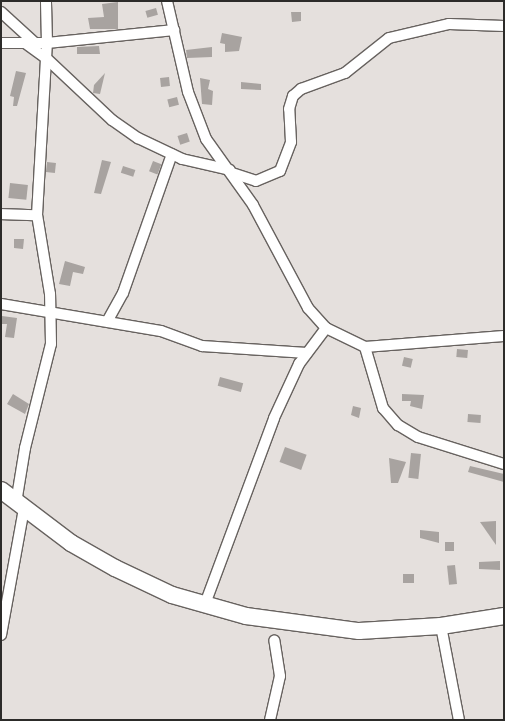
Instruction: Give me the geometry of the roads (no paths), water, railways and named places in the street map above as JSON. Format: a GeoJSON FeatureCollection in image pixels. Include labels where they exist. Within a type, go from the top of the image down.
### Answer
{"type":"FeatureCollection","features":[{"type":"Feature","properties":{"kind":"main road"},"geometry":{"type":"LineString","coordinates":[[1,490],[20,506],[71,543],[115,568],[172,594],[246,616],[352,630],[441,626],[504,616]]}},
{"type":"Feature","properties":{"kind":"street"},"geometry":{"type":"LineString","coordinates":[[1,635],[20,506],[25,448],[51,344],[51,313],[37,215],[47,43],[46,1]]}},
{"type":"Feature","properties":{"kind":"street"},"geometry":{"type":"LineString","coordinates":[[167,1],[188,92],[206,139],[231,172],[282,256],[308,308],[326,328],[365,347],[504,336]]}},
{"type":"Feature","properties":{"kind":"street"},"geometry":{"type":"LineString","coordinates":[[1,12],[30,43],[112,120],[172,154],[256,181],[280,171],[291,142],[289,109],[293,96],[301,89],[345,73],[389,38],[449,24],[504,26]]}},
{"type":"Feature","properties":{"kind":"street"},"geometry":{"type":"LineString","coordinates":[[1,43],[47,43],[174,30]]}},
{"type":"Feature","properties":{"kind":"street"},"geometry":{"type":"LineString","coordinates":[[108,320],[123,293],[172,154]]}},
{"type":"Feature","properties":{"kind":"street"},"geometry":{"type":"LineString","coordinates":[[1,214],[37,215]]}},
{"type":"Feature","properties":{"kind":"street"},"geometry":{"type":"LineString","coordinates":[[1,304],[51,313],[108,320],[160,331],[202,346],[307,353]]}},
{"type":"Feature","properties":{"kind":"street"},"geometry":{"type":"LineString","coordinates":[[204,604],[274,418],[307,353],[326,328]]}},
{"type":"Feature","properties":{"kind":"street"},"geometry":{"type":"LineString","coordinates":[[365,347],[383,408],[398,425],[418,437],[504,464]]}},
{"type":"Feature","properties":{"kind":"street"},"geometry":{"type":"LineString","coordinates":[[441,626],[459,720]]}},
{"type":"Feature","properties":{"kind":"street"},"geometry":{"type":"LineString","coordinates":[[270,720],[280,676],[274,640]]}}]}
